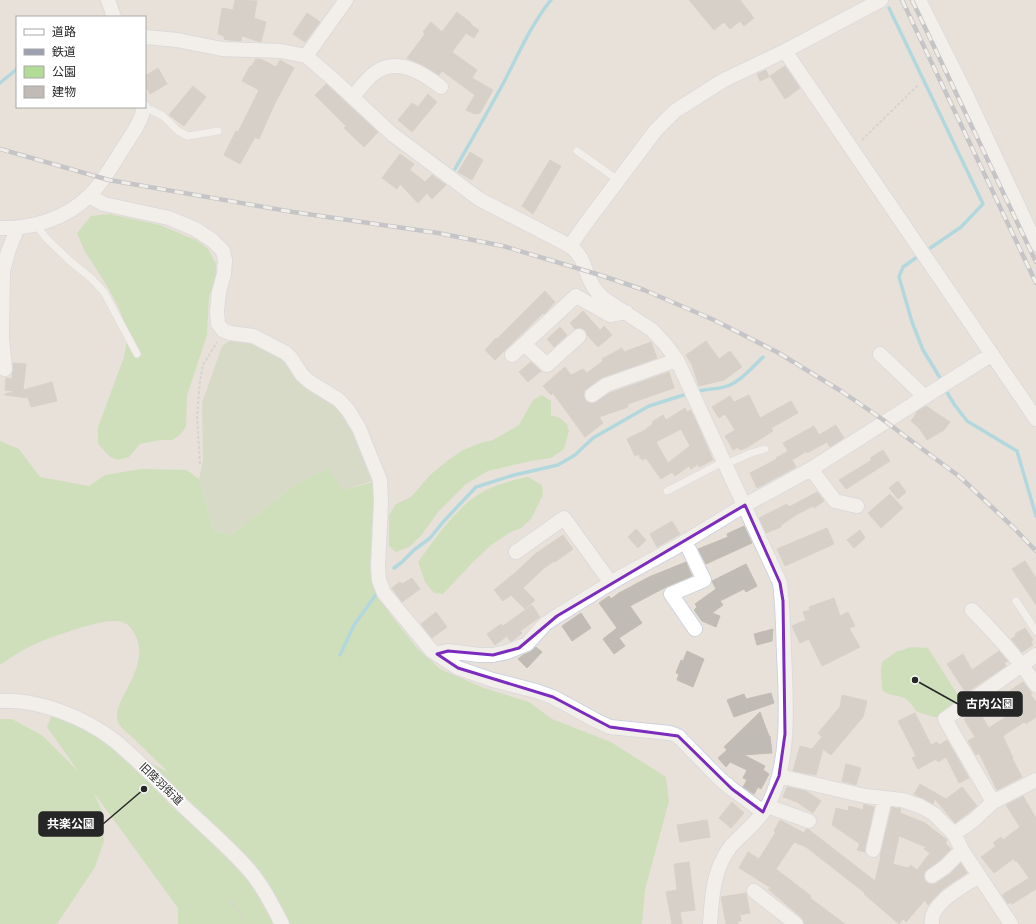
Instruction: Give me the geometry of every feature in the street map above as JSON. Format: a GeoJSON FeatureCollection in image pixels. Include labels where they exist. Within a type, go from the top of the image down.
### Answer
{"type":"FeatureCollection","features":[{"type":"Feature","properties":{"kind":"street"},"geometry":{"type":"LineString","coordinates":[[108,0],[114,16]]}},
{"type":"Feature","properties":{"kind":"street"},"geometry":{"type":"LineString","coordinates":[[306,56],[346,0]]}},
{"type":"Feature","properties":{"kind":"street"},"geometry":{"type":"LineString","coordinates":[[570,246],[656,130],[675,111],[724,80],[881,0]]}},
{"type":"Feature","properties":{"kind":"street"},"geometry":{"type":"LineString","coordinates":[[919,0],[966,94],[1036,244]]}},
{"type":"Feature","properties":{"kind":"street"},"geometry":{"type":"LineString","coordinates":[[146,37],[177,40],[222,49],[281,51],[306,56],[353,97],[392,134],[479,199],[577,251],[582,258],[586,272],[596,291],[603,298],[652,330],[666,344],[677,360],[780,583],[782,595],[786,693],[785,734],[779,776],[765,809],[730,848],[720,864],[714,879],[710,924]]}},
{"type":"Feature","properties":{"kind":"street"},"geometry":{"type":"LineString","coordinates":[[785,50],[1036,419]]}},
{"type":"Feature","properties":{"kind":"street"},"geometry":{"type":"LineString","coordinates":[[353,97],[367,80],[377,71],[398,66],[416,71],[441,87]]}},
{"type":"Feature","properties":{"kind":"street"},"geometry":{"type":"LineString","coordinates":[[0,228],[17,229],[36,225],[61,215],[88,196],[110,168],[132,134],[143,112],[143,108]]}},
{"type":"Feature","properties":{"kind":"street"},"geometry":{"type":"LineString","coordinates":[[88,196],[104,204],[169,218],[195,229],[212,240],[223,251],[225,260],[224,274],[219,292],[217,311],[218,324],[223,330],[230,333],[253,336],[286,353],[302,375],[310,382],[340,400],[348,410],[359,428],[380,480],[381,502],[378,567],[379,580],[384,593],[432,651],[458,668],[493,680],[553,697],[594,720],[610,727],[670,733],[678,736],[720,779],[732,789],[765,809],[810,822]]}},
{"type":"Feature","properties":{"kind":"street"},"geometry":{"type":"LineString","coordinates":[[5,369],[2,338],[3,271],[8,252],[17,229]]}},
{"type":"Feature","properties":{"kind":"street"},"geometry":{"type":"LineString","coordinates":[[512,355],[576,296],[610,315],[626,312]]}},
{"type":"Feature","properties":{"kind":"street"},"geometry":{"type":"LineString","coordinates":[[524,344],[547,365],[579,336]]}},
{"type":"Feature","properties":{"kind":"street"},"geometry":{"type":"LineString","coordinates":[[880,354],[925,397]]}},
{"type":"Feature","properties":{"kind":"street"},"geometry":{"type":"LineString","coordinates":[[437,654],[448,651],[479,655],[493,655],[507,652],[527,644],[545,624],[557,616],[745,505],[811,469],[992,354]]}},
{"type":"Feature","properties":{"kind":"street"},"geometry":{"type":"LineString","coordinates":[[592,395],[606,385],[677,360]]}},
{"type":"Feature","properties":{"kind":"street"},"geometry":{"type":"LineString","coordinates":[[811,469],[835,501],[857,506]]}},
{"type":"Feature","properties":{"kind":"street"},"geometry":{"type":"LineString","coordinates":[[516,552],[564,518],[611,583]]}},
{"type":"Feature","properties":{"kind":"street"},"geometry":{"type":"LineString","coordinates":[[685,541],[704,580],[671,594],[695,629]]}},
{"type":"Feature","properties":{"kind":"street"},"geometry":{"type":"LineString","coordinates":[[972,610],[994,632],[1022,665],[1036,685]]}},
{"type":"Feature","properties":{"kind":"street"},"geometry":{"type":"LineString","coordinates":[[993,802],[945,719],[1036,654]]}},
{"type":"Feature","properties":{"kind":"street","name":"旧陸羽街道"},"geometry":{"type":"LineString","coordinates":[[0,701],[7,700],[33,703],[56,709],[81,720],[114,740],[250,870],[264,890],[282,924]]}},
{"type":"Feature","properties":{"kind":"street"},"geometry":{"type":"LineString","coordinates":[[779,776],[865,796],[902,800],[920,806],[934,814],[954,834],[962,850],[1011,924]]}},
{"type":"Feature","properties":{"kind":"street"},"geometry":{"type":"LineString","coordinates":[[954,834],[974,820],[993,802],[1036,780]]}},
{"type":"Feature","properties":{"kind":"street"},"geometry":{"type":"LineString","coordinates":[[873,850],[885,798]]}},
{"type":"Feature","properties":{"kind":"street"},"geometry":{"type":"LineString","coordinates":[[932,876],[962,850]]}},
{"type":"Feature","properties":{"kind":"street"},"geometry":{"type":"LineString","coordinates":[[932,924],[931,921],[935,910],[946,898],[979,876]]}},
{"type":"Feature","properties":{"kind":"street"},"geometry":{"type":"LineString","coordinates":[[754,891],[796,924]]}},
{"type":"Feature","properties":{"kind":"lane"},"geometry":{"type":"LineString","coordinates":[[143,108],[157,112],[178,131],[188,136],[218,131]]}},
{"type":"Feature","properties":{"kind":"lane"},"geometry":{"type":"LineString","coordinates":[[576,151],[618,180]]}},
{"type":"Feature","properties":{"kind":"lane"},"geometry":{"type":"LineString","coordinates":[[36,225],[46,238],[71,262],[91,278],[104,292],[138,354]]}},
{"type":"Feature","properties":{"kind":"lane"},"geometry":{"type":"LineString","coordinates":[[668,491],[725,463],[765,449]]}},
{"type":"Feature","properties":{"kind":"lane"},"geometry":{"type":"LineString","coordinates":[[1016,601],[1036,631]]}},
{"type":"Feature","properties":{"kind":"path"},"geometry":{"type":"LineString","coordinates":[[852,149],[918,85]]}},
{"type":"Feature","properties":{"kind":"path"},"geometry":{"type":"LineString","coordinates":[[200,464],[198,416],[203,365],[223,330]]}},
{"type":"Feature","properties":{"kind":"path"},"geometry":{"type":"LineString","coordinates":[[229,901],[247,924]]}},
{"type":"Feature","properties":{"kind":"highlighted area"},"geometry":{"type":"Polygon","coordinates":[[[745,505],[780,583],[783,601],[785,734],[779,776],[763,812],[732,789],[678,736],[610,727],[553,697],[458,668],[437,654],[448,651],[493,655],[519,648],[557,616],[745,505]]]}},
{"type":"Feature","properties":{"kind":"green space"},"geometry":{"type":"Polygon","coordinates":[[[109,214],[160,225],[198,241],[208,249],[216,264],[216,278],[209,297],[207,335],[187,396],[186,427],[180,435],[172,440],[160,440],[140,444],[129,457],[118,460],[110,457],[98,444],[98,427],[124,357],[127,340],[124,322],[118,306],[84,250],[77,233],[91,216],[109,214]]]}},
{"type":"Feature","properties":{"kind":"green space"},"geometry":{"type":"Polygon","coordinates":[[[232,339],[255,343],[286,359],[348,417],[376,480],[342,490],[328,468],[296,484],[231,535],[214,531],[199,479],[203,461],[202,403],[222,346],[232,339]]]}},
{"type":"Feature","properties":{"kind":"green space"},"geometry":{"type":"Polygon","coordinates":[[[542,395],[551,401],[551,415],[560,418],[567,424],[569,431],[564,449],[551,458],[488,471],[466,484],[438,512],[421,536],[409,547],[396,552],[389,546],[389,515],[396,504],[411,497],[430,475],[463,450],[483,442],[490,441],[519,425],[533,400],[542,395]]]}},
{"type":"Feature","properties":{"kind":"green space"},"geometry":{"type":"Polygon","coordinates":[[[0,441],[19,449],[40,477],[89,486],[105,475],[141,469],[187,470],[199,479],[214,531],[231,535],[296,484],[329,467],[342,490],[377,481],[372,576],[377,594],[391,615],[417,648],[440,669],[484,688],[529,702],[552,719],[611,742],[666,777],[669,801],[645,890],[642,924],[178,924],[178,908],[94,793],[103,813],[104,841],[95,867],[57,924],[0,924],[0,719],[12,719],[43,736],[78,771],[47,727],[54,709],[169,773],[119,724],[117,715],[119,705],[131,682],[139,656],[138,642],[128,625],[119,621],[108,621],[78,628],[36,643],[0,665],[0,441]]]}},
{"type":"Feature","properties":{"kind":"green space"},"geometry":{"type":"Polygon","coordinates":[[[528,477],[542,485],[543,495],[531,519],[521,528],[509,533],[490,546],[443,594],[434,593],[425,582],[418,562],[438,534],[470,500],[479,494],[497,485],[528,477]]]}},
{"type":"Feature","properties":{"kind":"green space"},"geometry":{"type":"Polygon","coordinates":[[[911,647],[928,648],[963,703],[945,716],[937,717],[916,711],[907,700],[899,696],[891,695],[882,690],[882,662],[896,652],[911,647]]]}},
{"type":"Feature","properties":{"kind":"building"},"geometry":{"type":"Polygon","coordinates":[[[235,0],[257,1],[254,18],[266,22],[261,42],[242,36],[241,41],[224,39],[224,36],[218,34],[222,8],[233,10],[235,0]]]}},
{"type":"Feature","properties":{"kind":"building"},"geometry":{"type":"Polygon","coordinates":[[[689,0],[740,0],[754,18],[744,26],[740,21],[730,29],[724,22],[714,30],[689,0]]]}},
{"type":"Feature","properties":{"kind":"building"},"geometry":{"type":"Polygon","coordinates":[[[457,12],[479,30],[474,38],[466,33],[452,52],[477,70],[472,78],[493,90],[480,113],[475,114],[466,110],[475,95],[442,71],[439,75],[407,58],[425,34],[423,32],[431,22],[442,32],[457,12]]]}},
{"type":"Feature","properties":{"kind":"building"},"geometry":{"type":"Polygon","coordinates":[[[307,13],[320,22],[305,42],[293,34],[307,13]]]}},
{"type":"Feature","properties":{"kind":"building"},"geometry":{"type":"Polygon","coordinates":[[[256,59],[261,59],[276,67],[280,60],[294,68],[275,103],[259,139],[255,137],[240,164],[224,155],[236,131],[238,132],[259,90],[242,81],[250,66],[251,67],[256,59]]]}},
{"type":"Feature","properties":{"kind":"building"},"geometry":{"type":"Polygon","coordinates":[[[785,66],[800,88],[785,99],[770,76],[785,66]]]}},
{"type":"Feature","properties":{"kind":"building"},"geometry":{"type":"Polygon","coordinates":[[[158,68],[167,84],[150,94],[146,87],[146,75],[158,68]]]}},
{"type":"Feature","properties":{"kind":"building"},"geometry":{"type":"Polygon","coordinates":[[[766,70],[769,77],[760,81],[757,74],[766,70]]]}},
{"type":"Feature","properties":{"kind":"building"},"geometry":{"type":"Polygon","coordinates":[[[326,84],[378,132],[364,147],[344,128],[346,126],[315,95],[326,84]]]}},
{"type":"Feature","properties":{"kind":"building"},"geometry":{"type":"Polygon","coordinates":[[[193,86],[206,97],[184,126],[169,115],[193,86]]]}},
{"type":"Feature","properties":{"kind":"building"},"geometry":{"type":"Polygon","coordinates":[[[428,94],[437,102],[412,132],[398,120],[412,103],[418,107],[428,94]]]}},
{"type":"Feature","properties":{"kind":"building"},"geometry":{"type":"Polygon","coordinates":[[[470,152],[483,160],[472,180],[458,172],[470,152]]]}},
{"type":"Feature","properties":{"kind":"building"},"geometry":{"type":"Polygon","coordinates":[[[400,154],[414,164],[410,170],[425,182],[432,175],[446,185],[432,199],[427,193],[418,203],[400,184],[397,189],[382,178],[400,154]]]}},
{"type":"Feature","properties":{"kind":"building"},"geometry":{"type":"Polygon","coordinates":[[[550,160],[561,166],[533,214],[522,206],[550,160]]]}},
{"type":"Feature","properties":{"kind":"building"},"geometry":{"type":"Polygon","coordinates":[[[545,291],[555,302],[495,360],[485,350],[545,291]]]}},
{"type":"Feature","properties":{"kind":"building"},"geometry":{"type":"Polygon","coordinates":[[[583,311],[600,330],[604,326],[612,335],[598,347],[587,335],[585,330],[581,328],[575,329],[570,323],[583,311]]]}},
{"type":"Feature","properties":{"kind":"building"},"geometry":{"type":"Polygon","coordinates":[[[560,327],[567,335],[554,347],[547,339],[560,327]]]}},
{"type":"Feature","properties":{"kind":"building"},"geometry":{"type":"Polygon","coordinates":[[[706,341],[719,359],[730,351],[742,367],[724,380],[699,386],[692,365],[686,355],[706,341]]]}},
{"type":"Feature","properties":{"kind":"building"},"geometry":{"type":"Polygon","coordinates":[[[651,342],[657,358],[601,378],[584,391],[585,400],[589,403],[593,403],[610,393],[669,372],[674,388],[628,404],[628,407],[599,417],[603,423],[585,437],[553,393],[551,395],[543,386],[565,367],[571,375],[583,369],[587,373],[603,361],[602,359],[622,348],[624,352],[651,342]]]}},
{"type":"Feature","properties":{"kind":"building"},"geometry":{"type":"Polygon","coordinates":[[[531,362],[541,371],[528,382],[519,372],[531,362]]]}},
{"type":"Feature","properties":{"kind":"building"},"geometry":{"type":"Polygon","coordinates":[[[13,363],[26,364],[23,390],[52,382],[57,401],[31,407],[28,398],[5,395],[13,392],[5,390],[6,378],[12,379],[13,363]]]}},
{"type":"Feature","properties":{"kind":"building"},"geometry":{"type":"Polygon","coordinates":[[[749,395],[760,418],[791,401],[798,413],[771,428],[773,431],[746,448],[740,450],[738,447],[733,450],[725,436],[735,430],[725,414],[719,418],[712,407],[730,396],[734,402],[749,395]]]}},
{"type":"Feature","properties":{"kind":"building"},"geometry":{"type":"Polygon","coordinates":[[[926,406],[950,422],[944,430],[927,440],[919,428],[911,421],[918,411],[926,406]]]}},
{"type":"Feature","properties":{"kind":"building"},"geometry":{"type":"Polygon","coordinates":[[[685,408],[687,412],[691,410],[713,460],[699,467],[698,464],[691,469],[689,466],[675,476],[672,472],[661,479],[646,458],[642,460],[638,454],[635,456],[627,439],[647,429],[653,424],[652,422],[663,415],[666,420],[685,408]],[[681,429],[656,442],[668,463],[690,446],[681,429]]]}},
{"type":"Feature","properties":{"kind":"building"},"geometry":{"type":"Polygon","coordinates":[[[836,425],[844,438],[830,447],[827,442],[807,453],[807,451],[792,460],[796,467],[757,488],[750,473],[777,459],[776,458],[788,451],[783,443],[814,426],[819,435],[836,425]]]}},
{"type":"Feature","properties":{"kind":"building"},"geometry":{"type":"Polygon","coordinates":[[[883,450],[890,461],[846,489],[839,480],[872,460],[870,458],[883,450]]]}},
{"type":"Feature","properties":{"kind":"building"},"geometry":{"type":"Polygon","coordinates":[[[898,481],[906,492],[898,499],[889,488],[898,481]]]}},
{"type":"Feature","properties":{"kind":"building"},"geometry":{"type":"Polygon","coordinates":[[[817,492],[824,501],[814,508],[813,506],[796,515],[781,525],[781,527],[766,533],[759,518],[787,504],[789,507],[817,492]]]}},
{"type":"Feature","properties":{"kind":"building"},"geometry":{"type":"Polygon","coordinates":[[[890,494],[903,508],[881,528],[868,513],[890,494]]]}},
{"type":"Feature","properties":{"kind":"building"},"geometry":{"type":"Polygon","coordinates":[[[672,521],[680,534],[657,547],[650,534],[672,521]]]}},
{"type":"Feature","properties":{"kind":"building"},"geometry":{"type":"Polygon","coordinates":[[[744,526],[752,543],[706,564],[698,549],[728,537],[727,534],[744,526]]]}},
{"type":"Feature","properties":{"kind":"building"},"geometry":{"type":"Polygon","coordinates":[[[827,528],[834,544],[785,566],[777,549],[827,528]]]}},
{"type":"Feature","properties":{"kind":"building"},"geometry":{"type":"Polygon","coordinates":[[[636,529],[646,540],[638,548],[628,537],[636,529]]]}},
{"type":"Feature","properties":{"kind":"building"},"geometry":{"type":"Polygon","coordinates":[[[860,530],[865,538],[854,548],[847,540],[860,530]]]}},
{"type":"Feature","properties":{"kind":"building"},"geometry":{"type":"Polygon","coordinates":[[[563,535],[573,549],[543,569],[523,588],[535,600],[525,609],[511,595],[503,601],[494,590],[535,554],[563,535]]]}},
{"type":"Feature","properties":{"kind":"building"},"geometry":{"type":"Polygon","coordinates":[[[1025,561],[1036,578],[1036,605],[1012,569],[1025,561]]]}},
{"type":"Feature","properties":{"kind":"building"},"geometry":{"type":"Polygon","coordinates":[[[686,562],[692,576],[668,586],[630,606],[642,623],[619,638],[625,646],[614,654],[603,639],[617,628],[599,603],[609,596],[611,599],[649,577],[686,562]]]}},
{"type":"Feature","properties":{"kind":"building"},"geometry":{"type":"Polygon","coordinates":[[[746,564],[757,586],[746,592],[744,589],[720,601],[723,605],[712,613],[720,616],[716,627],[702,621],[694,610],[697,607],[695,604],[716,589],[712,581],[746,564]]]}},
{"type":"Feature","properties":{"kind":"building"},"geometry":{"type":"Polygon","coordinates":[[[412,578],[420,589],[402,602],[392,588],[400,582],[402,584],[412,578]]]}},
{"type":"Feature","properties":{"kind":"building"},"geometry":{"type":"Polygon","coordinates":[[[834,598],[840,616],[848,612],[855,626],[849,628],[860,647],[822,666],[809,639],[800,643],[792,626],[806,620],[803,612],[810,610],[809,607],[834,598]]]}},
{"type":"Feature","properties":{"kind":"building"},"geometry":{"type":"Polygon","coordinates":[[[532,605],[540,617],[520,631],[522,633],[512,641],[510,641],[507,636],[495,645],[487,634],[501,624],[503,626],[532,605]]]}},
{"type":"Feature","properties":{"kind":"building"},"geometry":{"type":"Polygon","coordinates":[[[436,612],[447,627],[432,638],[421,624],[436,612]]]}},
{"type":"Feature","properties":{"kind":"building"},"geometry":{"type":"Polygon","coordinates":[[[581,613],[591,628],[572,641],[562,626],[581,613]]]}},
{"type":"Feature","properties":{"kind":"building"},"geometry":{"type":"Polygon","coordinates":[[[1025,628],[1033,640],[1031,642],[1033,645],[1022,652],[1011,639],[1016,636],[1015,634],[1025,628]]]}},
{"type":"Feature","properties":{"kind":"building"},"geometry":{"type":"Polygon","coordinates":[[[773,629],[772,641],[757,645],[754,634],[773,629]]]}},
{"type":"Feature","properties":{"kind":"building"},"geometry":{"type":"Polygon","coordinates":[[[536,647],[542,652],[527,668],[518,659],[536,647]]]}},
{"type":"Feature","properties":{"kind":"building"},"geometry":{"type":"Polygon","coordinates":[[[687,651],[704,659],[693,687],[677,680],[679,674],[676,673],[681,660],[683,661],[687,651]]]}},
{"type":"Feature","properties":{"kind":"building"},"geometry":{"type":"Polygon","coordinates":[[[999,651],[1008,661],[1004,663],[1006,666],[966,693],[947,664],[963,654],[972,670],[999,651]]]}},
{"type":"Feature","properties":{"kind":"building"},"geometry":{"type":"Polygon","coordinates":[[[1023,682],[1032,693],[1030,694],[1036,702],[1036,717],[1026,724],[1024,722],[1003,736],[1022,777],[997,790],[979,753],[976,755],[968,741],[975,737],[964,719],[978,710],[989,728],[1019,708],[1008,692],[1023,682]]]}},
{"type":"Feature","properties":{"kind":"building"},"geometry":{"type":"Polygon","coordinates":[[[771,693],[774,703],[734,717],[727,700],[744,694],[746,699],[771,693]]]}},
{"type":"Feature","properties":{"kind":"building"},"geometry":{"type":"Polygon","coordinates":[[[842,695],[867,701],[863,717],[831,755],[823,749],[816,775],[793,771],[800,746],[812,749],[822,737],[818,733],[840,707],[842,695]]]}},
{"type":"Feature","properties":{"kind":"building"},"geometry":{"type":"Polygon","coordinates":[[[760,712],[770,736],[772,753],[744,755],[765,766],[763,770],[769,774],[761,789],[758,787],[754,794],[743,787],[747,780],[743,778],[747,770],[730,762],[726,767],[718,758],[727,750],[724,747],[760,712]]]}},
{"type":"Feature","properties":{"kind":"building"},"geometry":{"type":"Polygon","coordinates":[[[915,713],[931,745],[937,742],[939,745],[947,740],[969,778],[959,783],[946,757],[938,762],[936,759],[918,769],[912,758],[916,756],[898,721],[915,713]]]}},
{"type":"Feature","properties":{"kind":"building"},"geometry":{"type":"Polygon","coordinates":[[[846,764],[861,768],[856,785],[842,781],[846,764]]]}},
{"type":"Feature","properties":{"kind":"building"},"geometry":{"type":"Polygon","coordinates":[[[920,784],[946,799],[962,787],[977,806],[955,823],[935,799],[933,804],[914,794],[920,784]]]}},
{"type":"Feature","properties":{"kind":"building"},"geometry":{"type":"Polygon","coordinates":[[[787,787],[806,791],[821,801],[813,813],[797,802],[783,797],[787,787]]]}},
{"type":"Feature","properties":{"kind":"building"},"geometry":{"type":"Polygon","coordinates":[[[1023,796],[1036,818],[1036,889],[1012,904],[1011,902],[1008,904],[1002,895],[1029,878],[1017,861],[1016,862],[1013,859],[994,873],[981,857],[996,846],[993,843],[1001,837],[1003,840],[1020,827],[1006,805],[1023,796]]]}},
{"type":"Feature","properties":{"kind":"building"},"geometry":{"type":"Polygon","coordinates":[[[732,802],[744,813],[731,828],[719,818],[732,802]]]}},
{"type":"Feature","properties":{"kind":"building"},"geometry":{"type":"Polygon","coordinates":[[[864,804],[874,807],[865,852],[857,850],[860,844],[832,825],[836,808],[848,811],[849,806],[863,810],[864,804]]]}},
{"type":"Feature","properties":{"kind":"building"},"geometry":{"type":"Polygon","coordinates":[[[892,807],[901,809],[900,813],[925,823],[947,840],[945,843],[951,849],[925,872],[925,881],[932,884],[936,883],[950,874],[961,863],[967,873],[943,889],[928,905],[925,900],[906,922],[903,919],[899,924],[864,894],[865,893],[806,847],[794,842],[776,869],[811,896],[810,898],[845,924],[804,924],[801,917],[768,889],[773,889],[739,868],[748,852],[759,859],[776,832],[774,831],[780,820],[804,833],[806,829],[808,829],[875,881],[892,807]],[[899,836],[893,864],[908,868],[911,865],[917,870],[930,853],[924,849],[926,847],[899,836]]]}},
{"type":"Feature","properties":{"kind":"building"},"geometry":{"type":"Polygon","coordinates":[[[707,820],[710,837],[680,842],[677,825],[707,820]]]}},
{"type":"Feature","properties":{"kind":"building"},"geometry":{"type":"Polygon","coordinates":[[[689,862],[695,910],[680,912],[682,924],[672,924],[666,892],[677,890],[674,864],[689,862]]]}},
{"type":"Feature","properties":{"kind":"building"},"geometry":{"type":"Polygon","coordinates":[[[746,893],[750,913],[740,915],[741,921],[738,921],[738,924],[726,924],[721,897],[746,893]]]}},
{"type":"Feature","properties":{"kind":"waterway"},"geometry":{"type":"LineString","coordinates":[[455,169],[499,91],[532,28],[551,0]]}},
{"type":"Feature","properties":{"kind":"waterway"},"geometry":{"type":"LineString","coordinates":[[889,8],[983,204],[961,227],[926,251]]}},
{"type":"Feature","properties":{"kind":"waterway"},"geometry":{"type":"LineString","coordinates":[[0,83],[16,70]]}},
{"type":"Feature","properties":{"kind":"waterway"},"geometry":{"type":"LineString","coordinates":[[920,255],[903,267],[899,277],[912,322],[923,350],[942,381]]}},
{"type":"Feature","properties":{"kind":"waterway"},"geometry":{"type":"LineString","coordinates":[[696,392],[722,388],[734,383],[763,357]]}},
{"type":"Feature","properties":{"kind":"waterway"},"geometry":{"type":"LineString","coordinates":[[945,389],[967,421],[1017,451],[1036,516]]}},
{"type":"Feature","properties":{"kind":"waterway"},"geometry":{"type":"LineString","coordinates":[[394,568],[430,538],[476,487],[514,475],[558,465],[575,455],[593,438],[649,406],[690,393]]}},
{"type":"Feature","properties":{"kind":"waterway"},"geometry":{"type":"LineString","coordinates":[[340,655],[354,625],[377,593]]}},
{"type":"Feature","properties":{"kind":"railway"},"geometry":{"type":"LineString","coordinates":[[902,0],[1036,283]]}},
{"type":"Feature","properties":{"kind":"railway"},"geometry":{"type":"LineString","coordinates":[[912,0],[1036,262]]}},
{"type":"Feature","properties":{"kind":"railway"},"geometry":{"type":"LineString","coordinates":[[0,149],[109,180],[293,212],[438,233],[503,246],[600,275],[644,290],[714,320],[777,352],[841,391],[882,419],[960,477],[1036,551]]}},
{"type":"Feature","properties":{"kind":"place","name":"古内公園"},"geometry":{"type":"Point","coordinates":[915,680]}},
{"type":"Feature","properties":{"kind":"place","name":"共楽公園"},"geometry":{"type":"Point","coordinates":[144,789]}}]}
